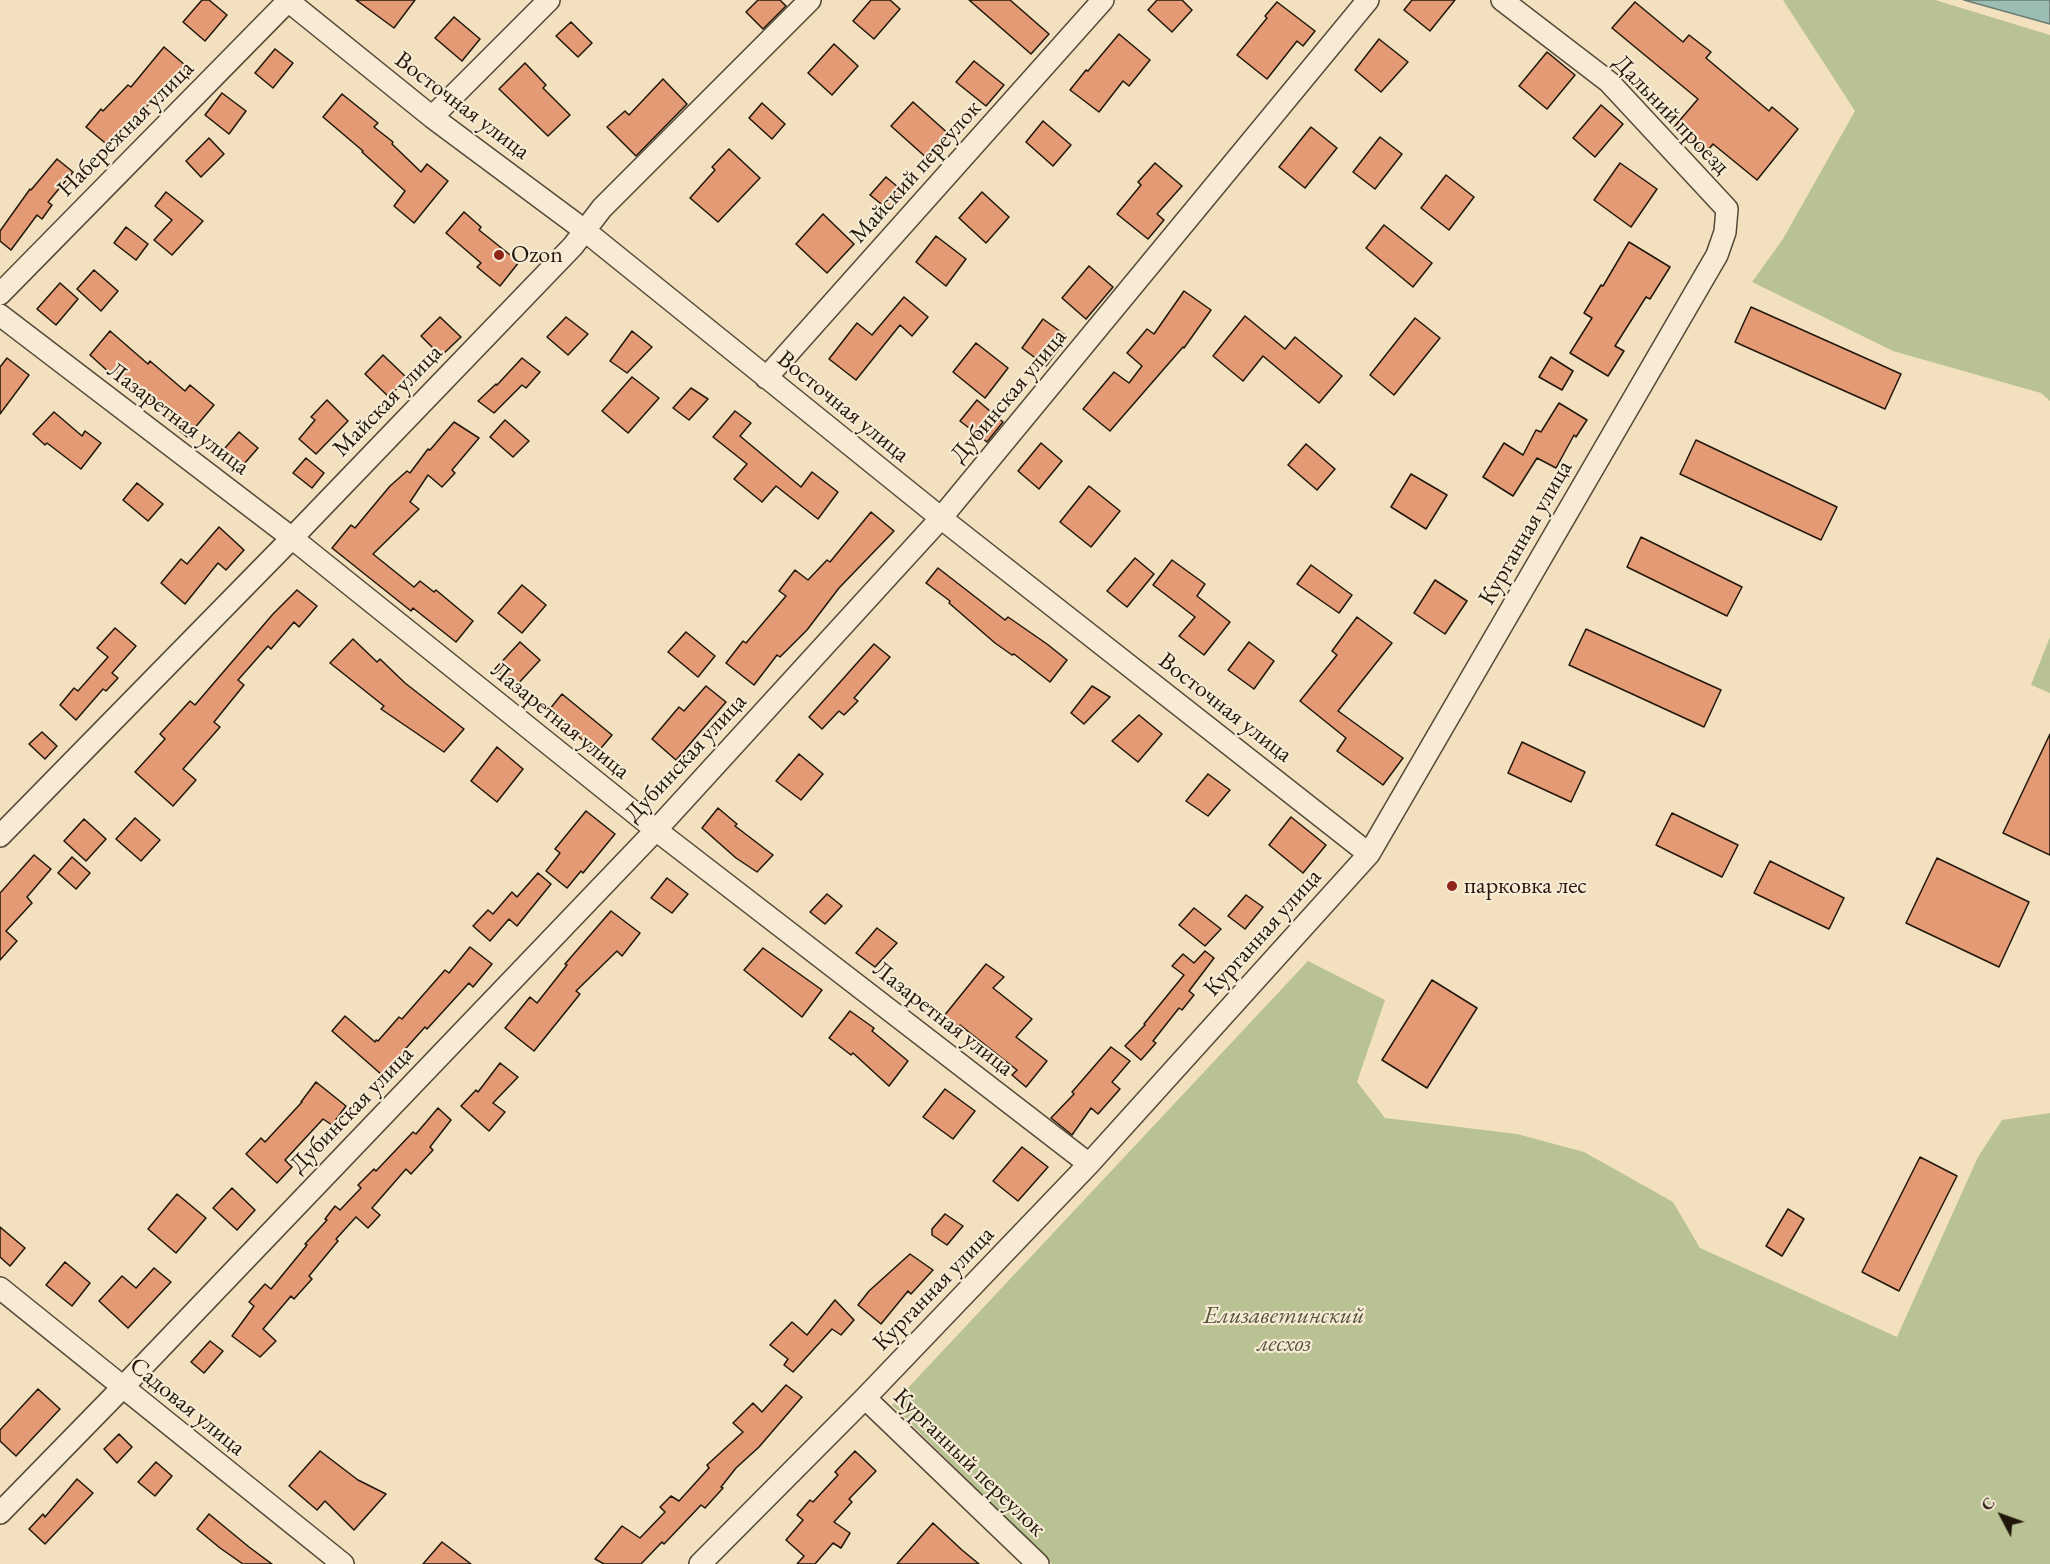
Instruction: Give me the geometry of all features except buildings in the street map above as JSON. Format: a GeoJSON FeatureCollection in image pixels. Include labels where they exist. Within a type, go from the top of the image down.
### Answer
{"type":"FeatureCollection","features":[{"type":"Feature","properties":{"kind":"street","name":"Восточная улица"},"geometry":{"type":"LineString","coordinates":[[288,0],[432,117],[584,230],[941,518],[1369,854]]}},
{"type":"Feature","properties":{"kind":"street","name":"Набережная улица"},"geometry":{"type":"LineString","coordinates":[[0,294],[288,0]]}},
{"type":"Feature","properties":{"kind":"street"},"geometry":{"type":"LineString","coordinates":[[432,117],[549,0]]}},
{"type":"Feature","properties":{"kind":"street","name":"Майская улица"},"geometry":{"type":"LineString","coordinates":[[0,836],[292,538],[573,246],[602,208],[810,0]]}},
{"type":"Feature","properties":{"kind":"street","name":"Майский переулок"},"geometry":{"type":"LineString","coordinates":[[766,378],[1103,0]]}},
{"type":"Feature","properties":{"kind":"street","name":"Дубинская улица"},"geometry":{"type":"LineString","coordinates":[[0,1513],[656,830],[941,518],[1368,0]]}},
{"type":"Feature","properties":{"kind":"street","name":"Дальний проезд"},"geometry":{"type":"LineString","coordinates":[[1502,0],[1609,82],[1727,209],[1725,232]]}},
{"type":"Feature","properties":{"kind":"street","name":"Курганная улица"},"geometry":{"type":"LineString","coordinates":[[699,1564],[865,1398],[1089,1164],[1369,854],[1717,255],[1725,232]]}},
{"type":"Feature","properties":{"kind":"street","name":"Лазаретная улица"},"geometry":{"type":"LineString","coordinates":[[0,315],[292,538],[656,830],[1089,1164]]}},
{"type":"Feature","properties":{"kind":"street","name":"Садовая улица"},"geometry":{"type":"LineString","coordinates":[[0,1288],[343,1564]]}},
{"type":"Feature","properties":{"kind":"street","name":"Курганный переулок"},"geometry":{"type":"LineString","coordinates":[[865,1398],[1038,1564]]}},
{"type":"Feature","properties":{"kind":"green space"},"geometry":{"type":"Polygon","coordinates":[[[1783,0],[1935,0],[2050,35],[2050,401],[2041,393],[1893,351],[1752,282],[1783,239],[1855,111],[1783,0]]]}},
{"type":"Feature","properties":{"kind":"green space"},"geometry":{"type":"Polygon","coordinates":[[[2050,637],[2050,693],[2031,685],[2050,637]]]}},
{"type":"Feature","properties":{"kind":"green space","name":"Елизаветинский лесхоз"},"geometry":{"type":"Polygon","coordinates":[[[1308,961],[1385,1000],[1357,1082],[1385,1118],[1517,1134],[1584,1152],[1673,1202],[1700,1248],[1897,1337],[1978,1157],[2002,1120],[2050,1113],[2050,1564],[1052,1564],[892,1405],[1308,961]]]}},
{"type":"Feature","properties":{"kind":"water"},"geometry":{"type":"Polygon","coordinates":[[[1964,0],[2050,0],[2050,24],[1964,0]]]}},
{"type":"Feature","properties":{"kind":"place","name":"Ozon"},"geometry":{"type":"Point","coordinates":[499,255]}},
{"type":"Feature","properties":{"kind":"place","name":"парковка лес"},"geometry":{"type":"Point","coordinates":[1452,886]}}]}
